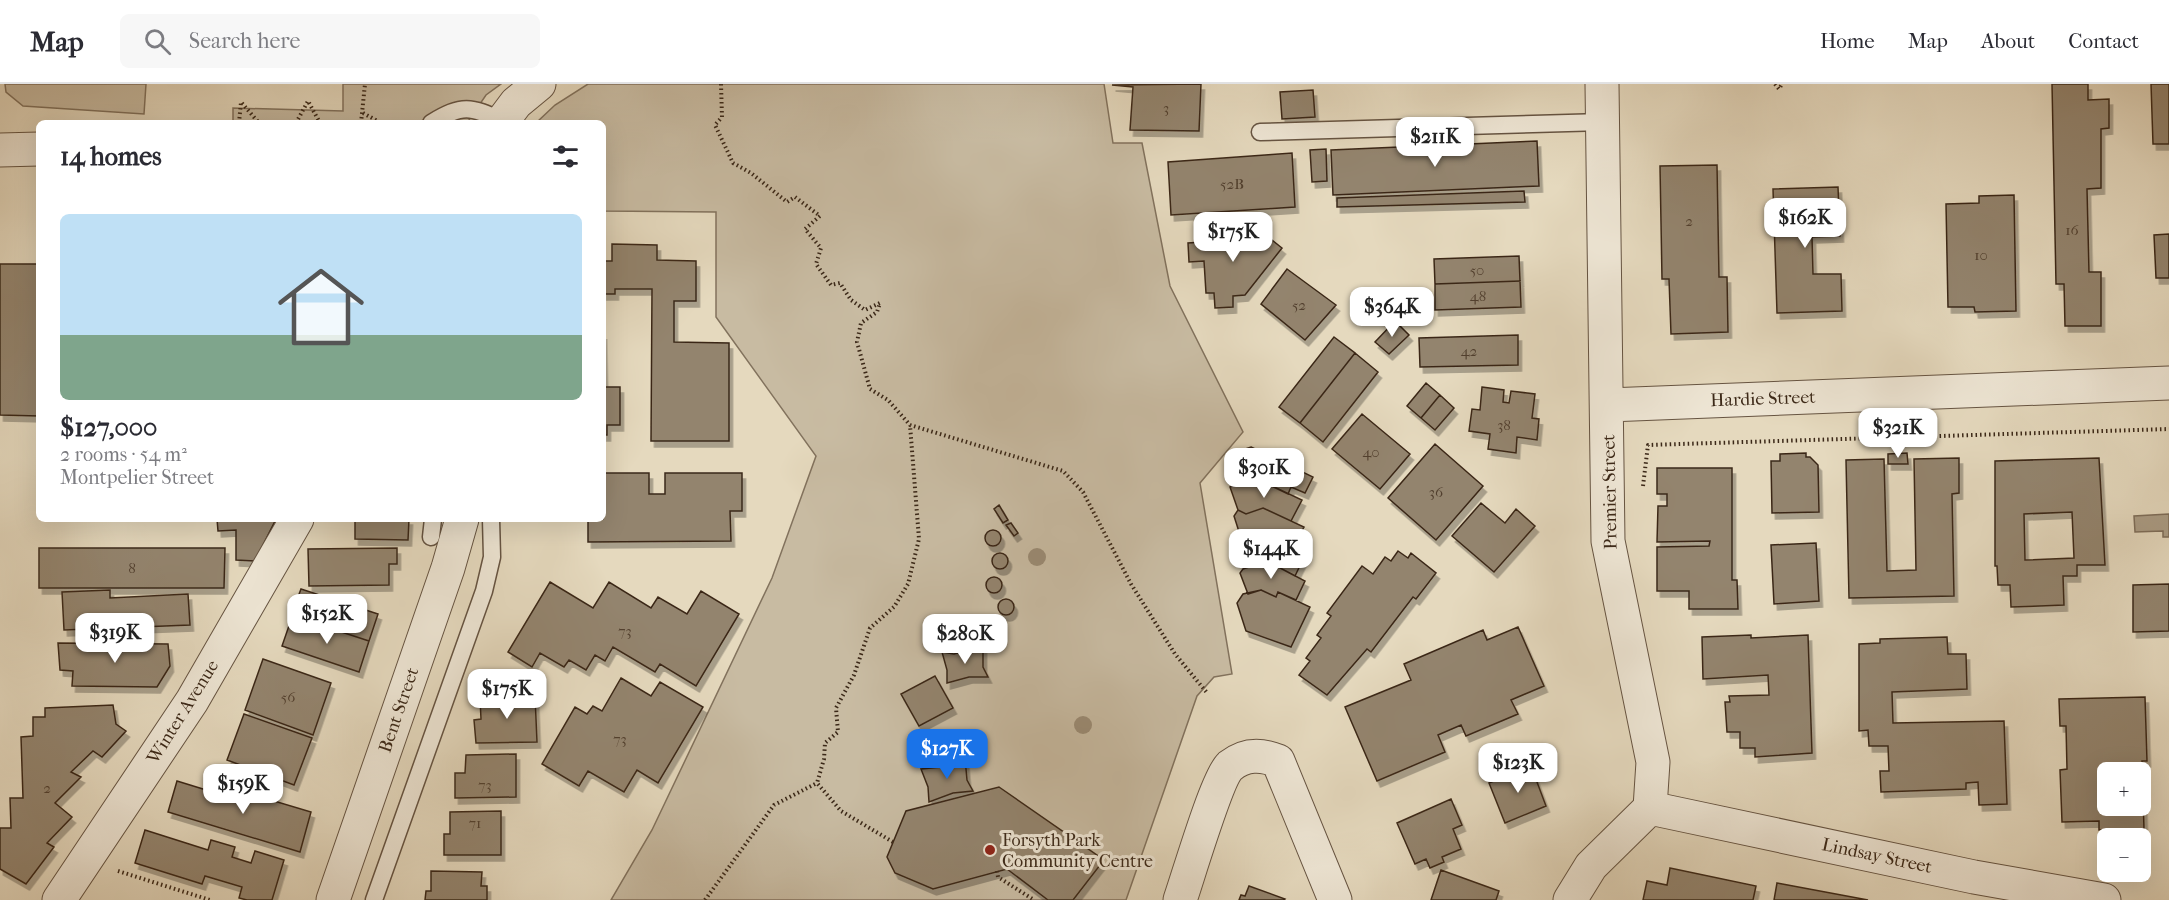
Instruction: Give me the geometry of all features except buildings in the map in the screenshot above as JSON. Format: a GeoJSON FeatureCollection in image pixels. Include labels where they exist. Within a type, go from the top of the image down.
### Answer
{"type":"FeatureCollection","features":[{"type":"Feature","properties":{"kind":"street"},"geometry":{"type":"LineString","coordinates":[[503,120],[516,103],[539,84]]}},
{"type":"Feature","properties":{"kind":"street","name":"Premier Street"},"geometry":{"type":"LineString","coordinates":[[1602,84],[1608,541],[1653,762],[1650,808]]}},
{"type":"Feature","properties":{"kind":"street","name":"Hardie Street"},"geometry":{"type":"LineString","coordinates":[[1608,405],[2169,382]]}},
{"type":"Feature","properties":{"kind":"street","name":"Winter Avenue"},"geometry":{"type":"LineString","coordinates":[[60,900],[192,701],[295,522]]}},
{"type":"Feature","properties":{"kind":"street","name":"Bent Street"},"geometry":{"type":"LineString","coordinates":[[333,900],[448,568],[461,522]]}},
{"type":"Feature","properties":{"kind":"street"},"geometry":{"type":"LineString","coordinates":[[1180,900],[1218,789],[1228,768],[1250,756],[1265,756],[1278,761],[1335,900]]}},
{"type":"Feature","properties":{"kind":"street"},"geometry":{"type":"LineString","coordinates":[[1570,900],[1591,866],[1650,808]]}},
{"type":"Feature","properties":{"kind":"street","name":"Lindsay Street"},"geometry":{"type":"LineString","coordinates":[[1650,808],[1971,888],[2104,900]]}},
{"type":"Feature","properties":{"kind":"lane"},"geometry":{"type":"LineString","coordinates":[[436,120],[447,113],[475,108],[498,120]]}},
{"type":"Feature","properties":{"kind":"lane"},"geometry":{"type":"LineString","coordinates":[[1260,132],[1604,122]]}},
{"type":"Feature","properties":{"kind":"lane"},"geometry":{"type":"LineString","coordinates":[[431,537],[433,522]]}},
{"type":"Feature","properties":{"kind":"lane"},"geometry":{"type":"LineString","coordinates":[[374,900],[488,575],[492,557],[491,522]]}},
{"type":"Feature","properties":{"kind":"path"},"geometry":{"type":"LineString","coordinates":[[362,120],[365,84]]}},
{"type":"Feature","properties":{"kind":"path"},"geometry":{"type":"LineString","coordinates":[[721,84],[722,117],[715,125],[733,163],[751,173],[787,202],[795,197],[820,216],[805,229],[821,248],[816,264],[831,285],[840,282],[851,300],[865,310],[880,303],[877,312],[861,323],[857,342],[870,389],[888,400],[910,425],[1063,471],[1083,492],[1131,584],[1175,654],[1208,694]]}},
{"type":"Feature","properties":{"kind":"path"},"geometry":{"type":"LineString","coordinates":[[1775,84],[1779,89],[1782,84]]}},
{"type":"Feature","properties":{"kind":"path"},"geometry":{"type":"LineString","coordinates":[[298,120],[308,101],[318,120]]}},
{"type":"Feature","properties":{"kind":"path"},"geometry":{"type":"LineString","coordinates":[[239,120],[241,102],[256,120]]}},
{"type":"Feature","properties":{"kind":"path"},"geometry":{"type":"LineString","coordinates":[[363,113],[376,120]]}},
{"type":"Feature","properties":{"kind":"path"},"geometry":{"type":"LineString","coordinates":[[705,900],[774,805],[817,783],[825,759],[825,743],[838,732],[836,708],[854,675],[870,628],[894,607],[908,584],[919,539],[910,425]]}},
{"type":"Feature","properties":{"kind":"path"},"geometry":{"type":"LineString","coordinates":[[1642,491],[1648,445],[2169,429]]}},
{"type":"Feature","properties":{"kind":"path"},"geometry":{"type":"LineString","coordinates":[[817,783],[840,811],[894,842]]}},
{"type":"Feature","properties":{"kind":"path"},"geometry":{"type":"LineString","coordinates":[[85,861],[210,900]]}},
{"type":"Feature","properties":{"kind":"path"},"geometry":{"type":"LineString","coordinates":[[998,871],[999,877],[1034,900]]}},
{"type":"Feature","properties":{"kind":"shaded area"},"geometry":{"type":"Polygon","coordinates":[[[5,84],[146,84],[144,114],[23,106],[6,92],[5,84]]]}},
{"type":"Feature","properties":{"kind":"shaded area"},"geometry":{"type":"Polygon","coordinates":[[[343,84],[501,84],[486,95],[469,120],[233,120],[233,108],[343,111],[343,84]]]}},
{"type":"Feature","properties":{"kind":"shaded area"},"geometry":{"type":"Polygon","coordinates":[[[588,84],[1104,84],[1113,143],[1142,143],[1170,286],[1243,432],[1200,483],[1232,674],[1214,677],[1197,696],[1126,900],[611,900],[652,830],[772,578],[816,456],[716,317],[716,212],[606,211],[606,120],[539,120],[555,105],[588,84]]]}},
{"type":"Feature","properties":{"kind":"shaded area"},"geometry":{"type":"Polygon","coordinates":[[[2169,514],[2169,537],[2163,537],[2163,531],[2135,532],[2134,516],[2169,514]]]}},
{"type":"Feature","properties":{"kind":"place","name":"Forsyth Park Community Centre"},"geometry":{"type":"Point","coordinates":[990,850]}}]}
